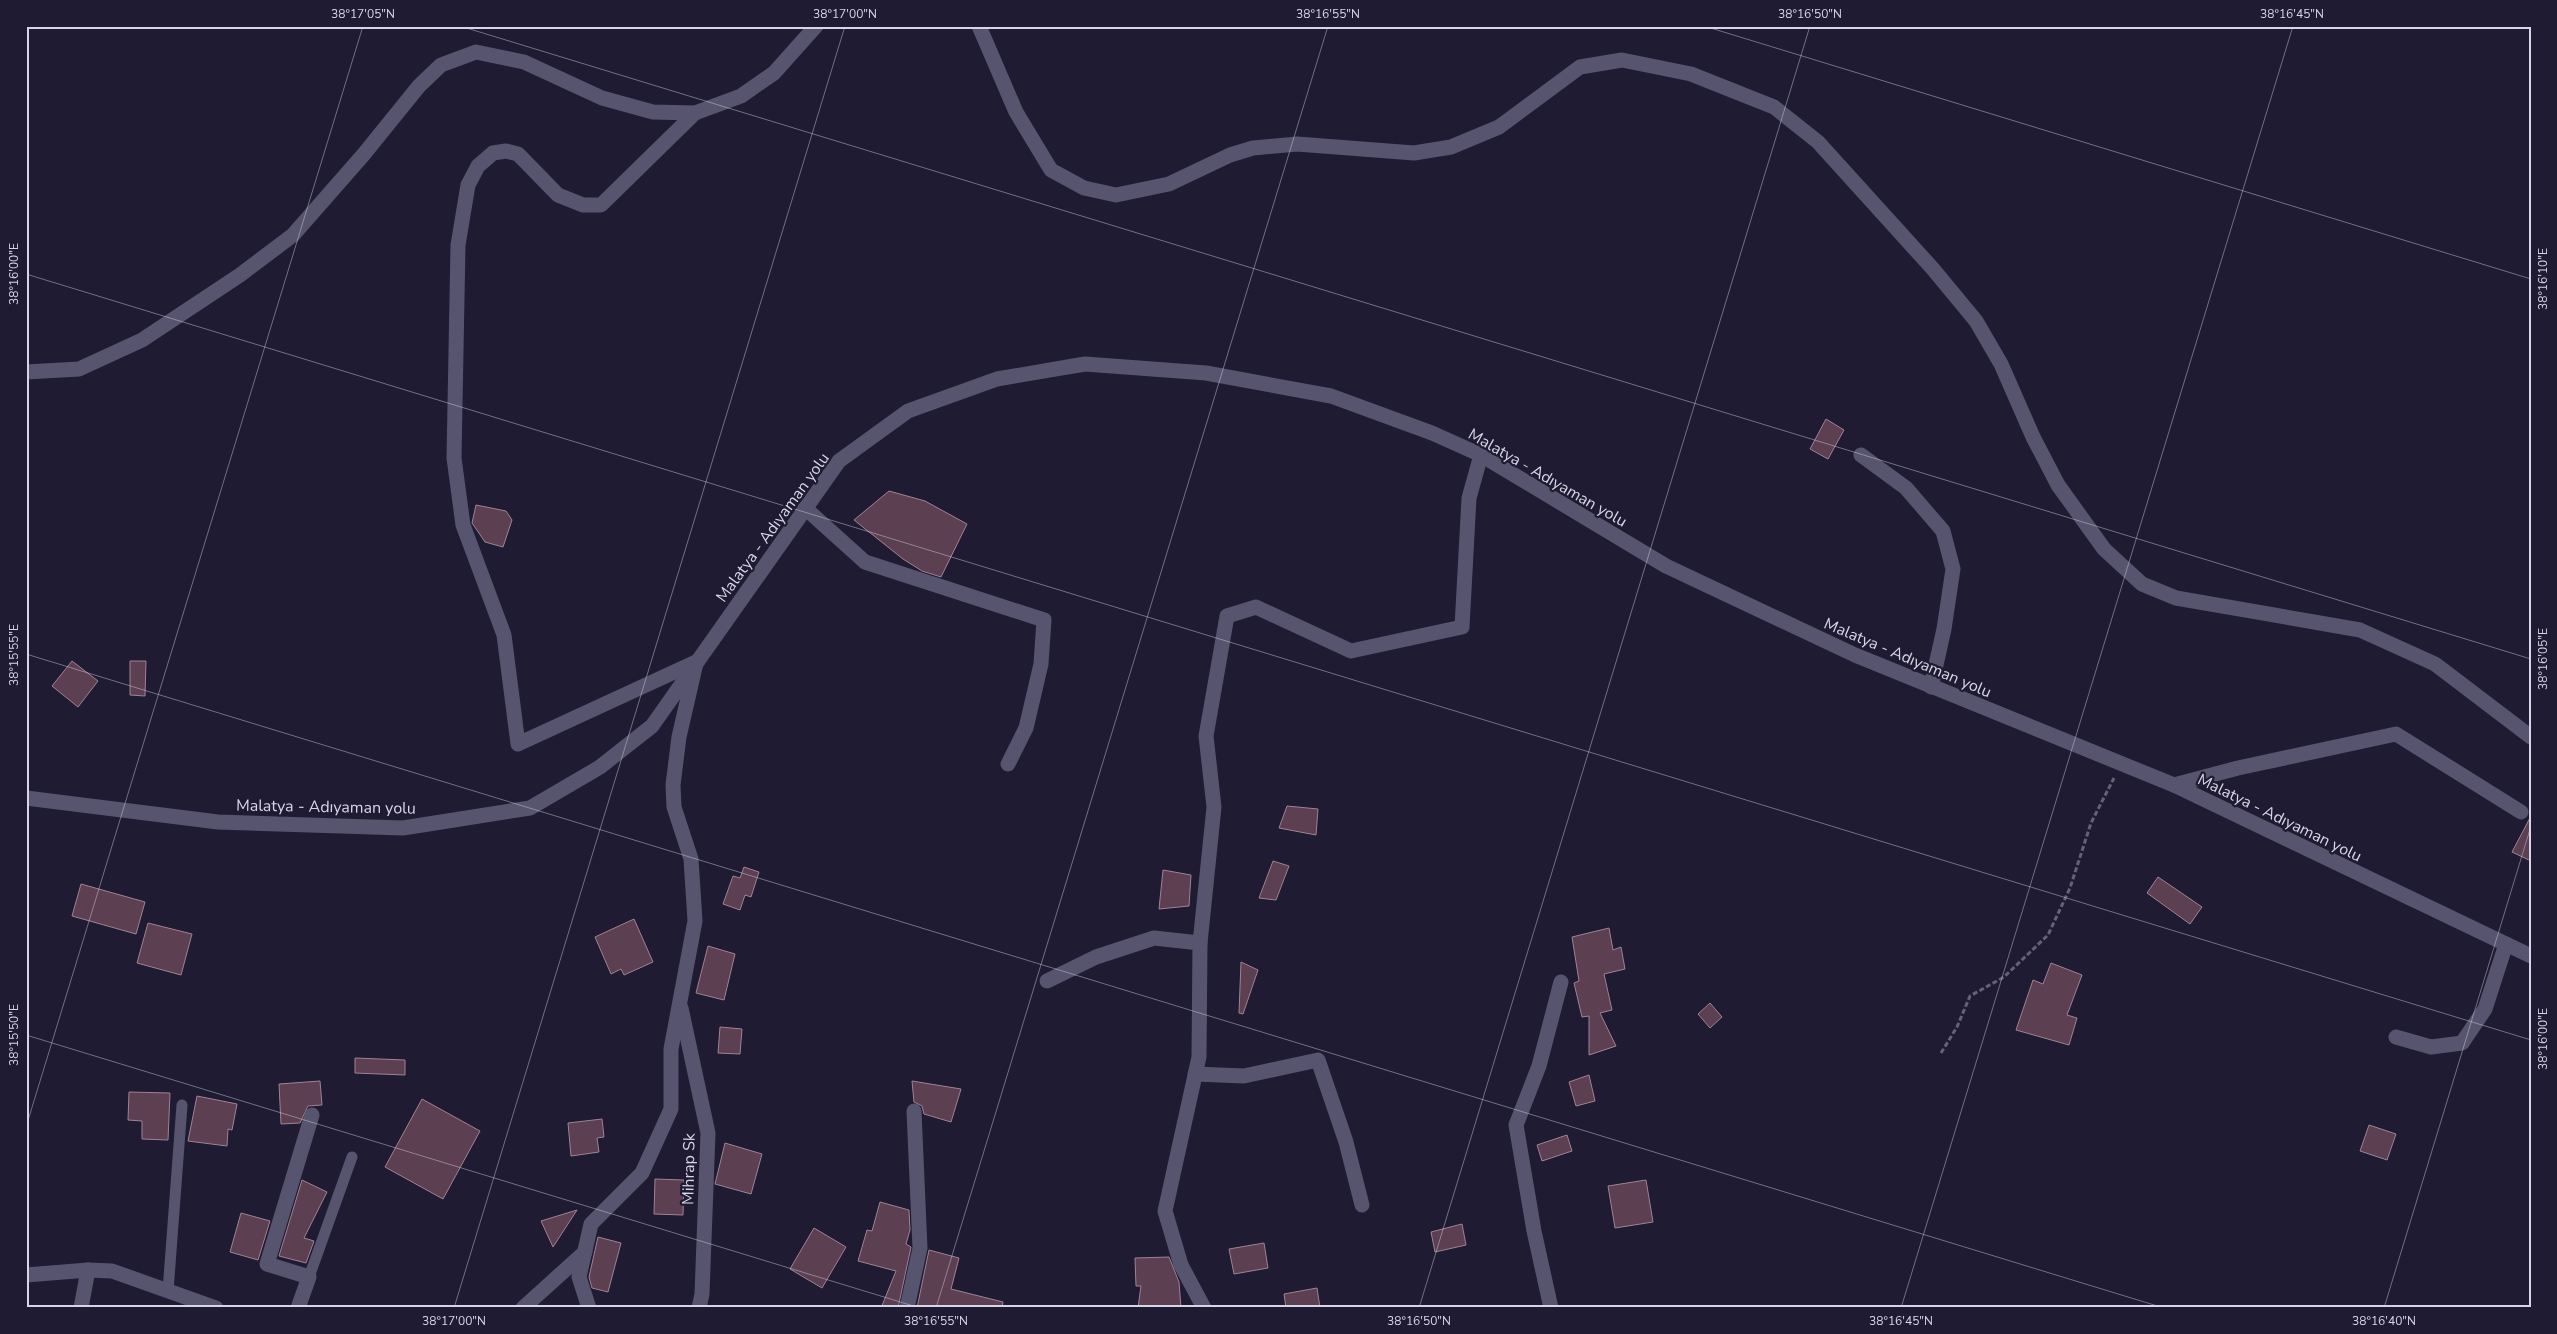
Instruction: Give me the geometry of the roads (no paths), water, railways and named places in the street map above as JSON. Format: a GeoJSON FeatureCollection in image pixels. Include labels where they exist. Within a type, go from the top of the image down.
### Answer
{"type":"FeatureCollection","features":[{"type":"Feature","properties":{"kind":"street"},"geometry":{"type":"LineString","coordinates":[[26,372],[79,369],[142,340],[240,276],[293,235],[420,86],[441,65],[476,52],[524,62],[602,98],[653,112],[695,113],[741,96],[774,73],[816,26]]}},
{"type":"Feature","properties":{"kind":"street"},"geometry":{"type":"LineString","coordinates":[[979,26],[1016,112],[1051,170],[1084,188],[1116,195],[1170,184],[1230,155],[1253,148],[1298,144],[1414,153],[1451,147],[1499,126],[1580,67],[1622,60],[1691,74],[1774,107],[1818,142],[1933,269],[1976,321],[2001,364],[2033,437],[2058,485],[2104,549],[2142,584],[2176,598],[2360,630],[2435,664],[2531,737]]}},
{"type":"Feature","properties":{"kind":"street"},"geometry":{"type":"LineString","coordinates":[[695,113],[600,205],[583,205],[558,195],[518,154],[506,151],[493,153],[478,166],[468,185],[458,245],[454,458],[463,525],[504,635],[518,744],[697,662]]}},
{"type":"Feature","properties":{"kind":"street","name":"Malatya - Adıyaman yolu"},"geometry":{"type":"LineString","coordinates":[[26,798],[218,822],[403,828],[530,808],[600,767],[652,726],[839,461],[908,411],[997,379],[1085,364],[1206,373],[1331,396],[1432,433],[1482,455],[1666,566],[1855,655],[2174,785],[2531,956]]}},
{"type":"Feature","properties":{"kind":"street"},"geometry":{"type":"LineString","coordinates":[[1204,1308],[1182,1265],[1165,1211],[1199,1057],[1200,943],[1214,807],[1206,736],[1227,616],[1256,607],[1351,651],[1462,626],[1469,498],[1482,455]]}},
{"type":"Feature","properties":{"kind":"street"},"geometry":{"type":"LineString","coordinates":[[1861,455],[1906,488],[1943,531],[1953,569],[1944,629],[1931,687]]}},
{"type":"Feature","properties":{"kind":"street"},"geometry":{"type":"LineString","coordinates":[[805,508],[864,562],[1044,620],[1041,664],[1026,728],[1008,764]]}},
{"type":"Feature","properties":{"kind":"street"},"geometry":{"type":"LineString","coordinates":[[589,1308],[579,1277],[591,1224],[642,1173],[671,1109],[671,1049],[695,921],[691,859],[674,807],[673,785],[679,737],[697,662]]}},
{"type":"Feature","properties":{"kind":"street"},"geometry":{"type":"LineString","coordinates":[[2174,785],[2238,768],[2396,734],[2522,812]]}},
{"type":"Feature","properties":{"kind":"street"},"geometry":{"type":"LineString","coordinates":[[1047,981],[1096,957],[1154,938],[1200,943]]}},
{"type":"Feature","properties":{"kind":"street"},"geometry":{"type":"LineString","coordinates":[[2396,1037],[2431,1047],[2462,1043],[2485,1009],[2506,944]]}},
{"type":"Feature","properties":{"kind":"street"},"geometry":{"type":"LineString","coordinates":[[1551,1308],[1534,1231],[1516,1125],[1538,1066],[1561,982]]}},
{"type":"Feature","properties":{"kind":"street","name":"Mihrap Sk"},"geometry":{"type":"LineString","coordinates":[[679,1002],[708,1133],[702,1294],[699,1308]]}},
{"type":"Feature","properties":{"kind":"street"},"geometry":{"type":"LineString","coordinates":[[1195,1074],[1244,1076],[1318,1060],[1346,1142],[1362,1205]]}},
{"type":"Feature","properties":{"kind":"street"},"geometry":{"type":"LineString","coordinates":[[907,1308],[920,1248],[914,1111]]}},
{"type":"Feature","properties":{"kind":"street"},"geometry":{"type":"LineString","coordinates":[[298,1308],[309,1277],[267,1264],[312,1115]]}},
{"type":"Feature","properties":{"kind":"street"},"geometry":{"type":"LineString","coordinates":[[523,1308],[585,1252]]}},
{"type":"Feature","properties":{"kind":"street"},"geometry":{"type":"LineString","coordinates":[[81,1308],[88,1270]]}},
{"type":"Feature","properties":{"kind":"street"},"geometry":{"type":"LineString","coordinates":[[26,1275],[88,1270],[112,1271],[216,1308]]}},
{"type":"Feature","properties":{"kind":"lane"},"geometry":{"type":"LineString","coordinates":[[168,1291],[182,1105]]}},
{"type":"Feature","properties":{"kind":"lane"},"geometry":{"type":"LineString","coordinates":[[309,1277],[352,1157]]}}]}
